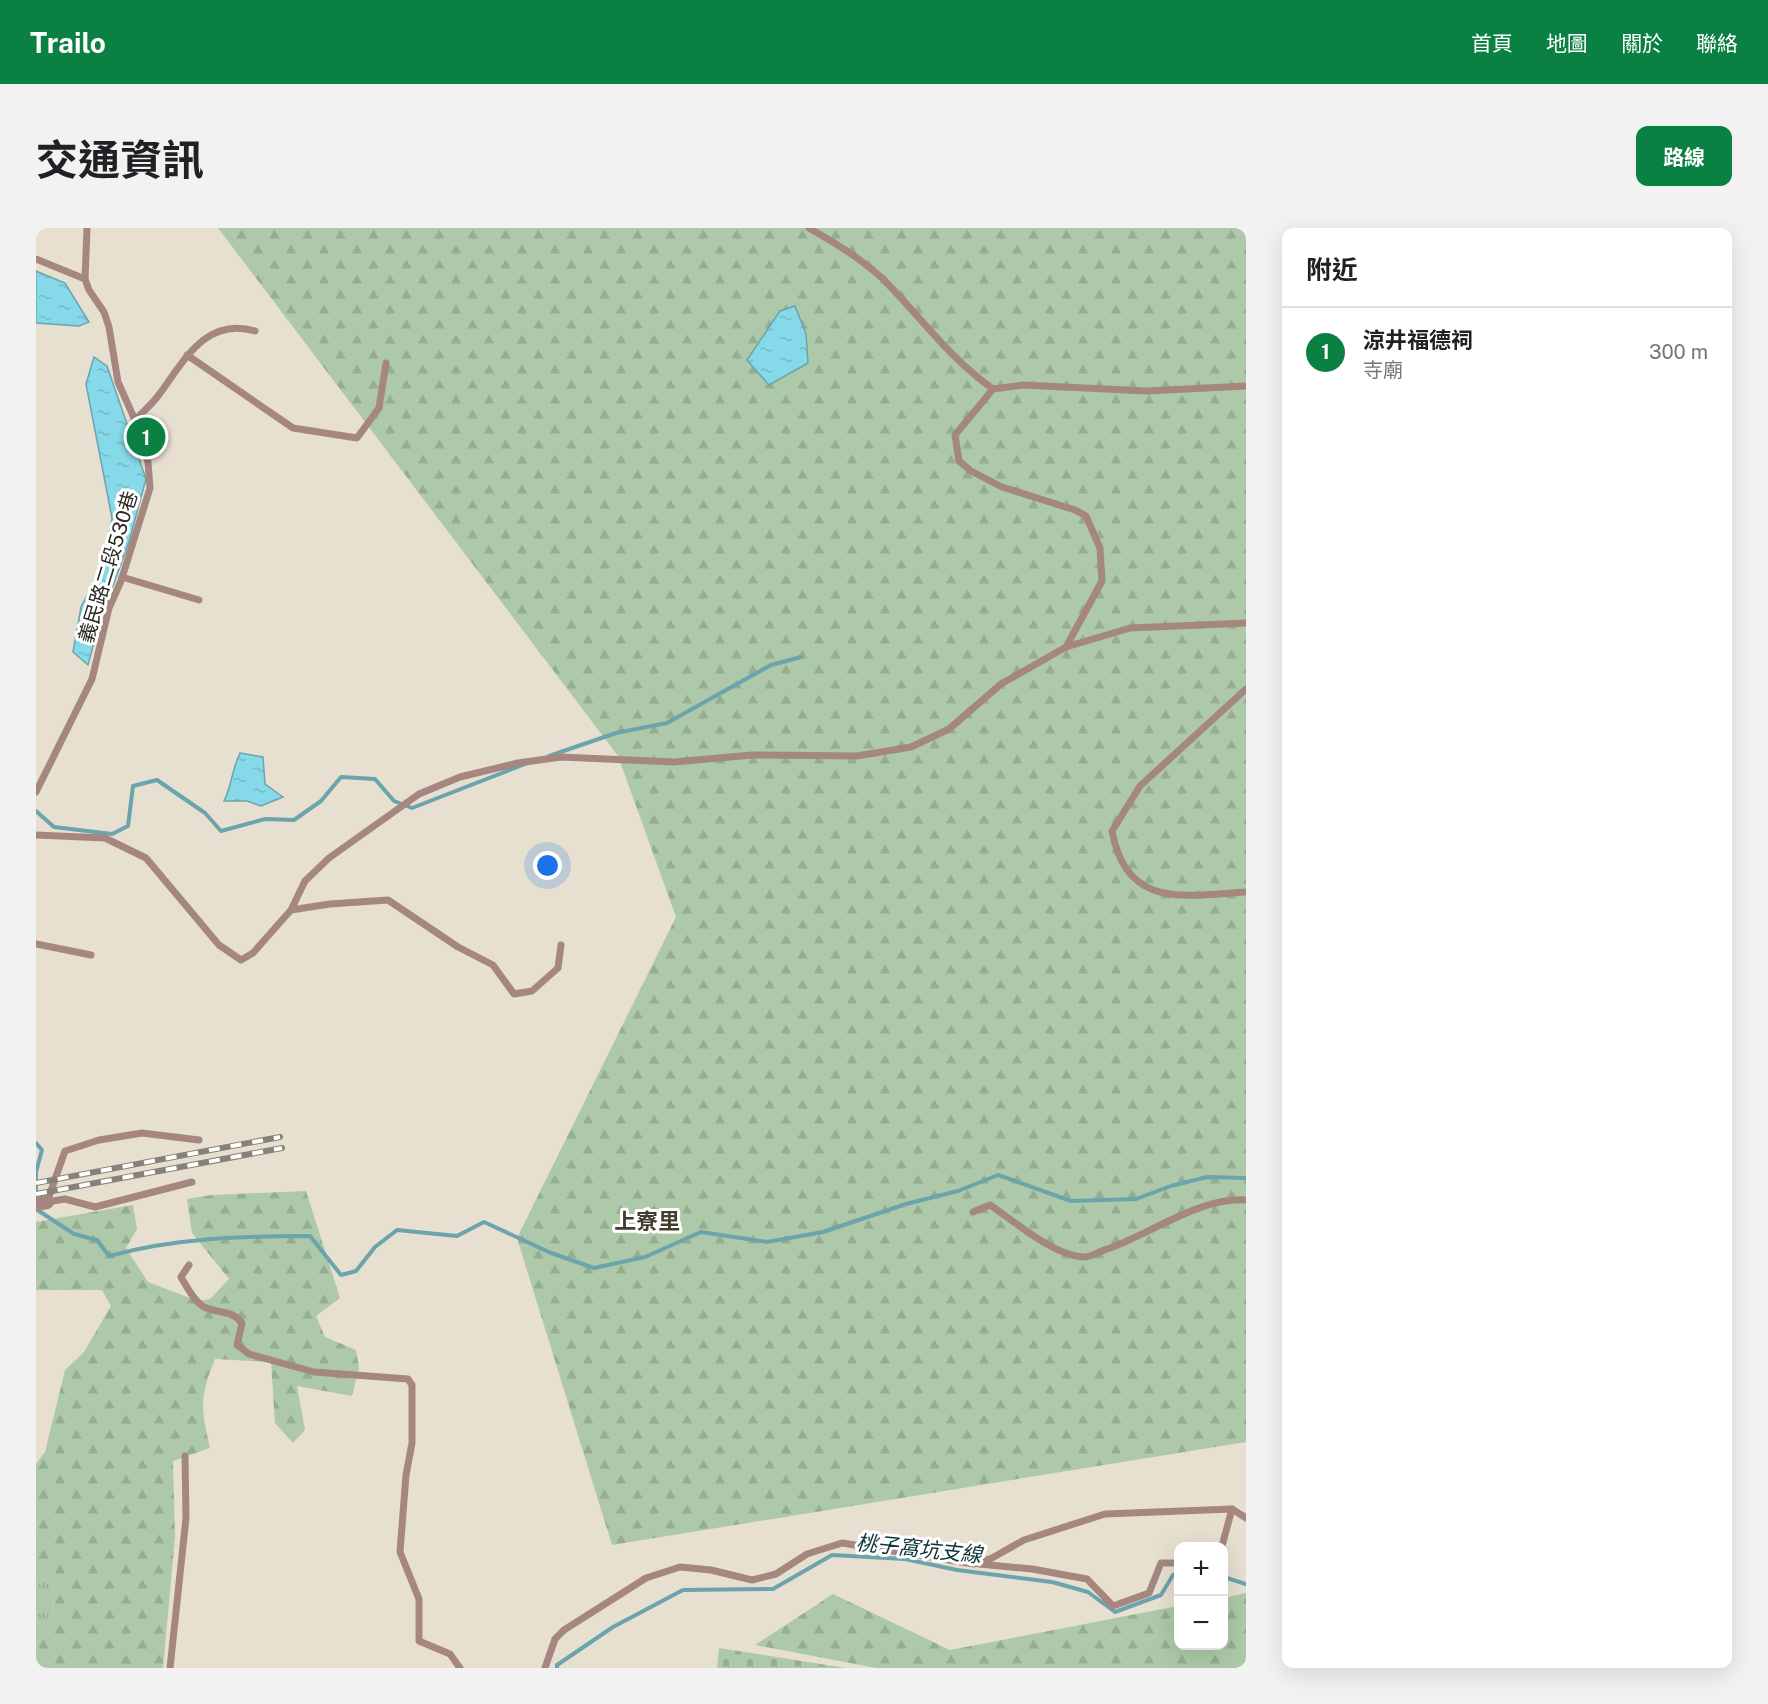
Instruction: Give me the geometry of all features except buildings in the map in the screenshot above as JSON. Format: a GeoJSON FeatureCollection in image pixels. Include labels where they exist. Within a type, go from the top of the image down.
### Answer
{"type":"FeatureCollection","features":[{"type":"Feature","properties":{"kind":"lane"},"geometry":{"type":"LineString","coordinates":[[36,259],[85,279],[87,228]]}},
{"type":"Feature","properties":{"kind":"lane"},"geometry":{"type":"LineString","coordinates":[[809,228],[866,265],[938,341],[971,373],[993,389]]}},
{"type":"Feature","properties":{"kind":"lane","name":"義民路二段530巷"},"geometry":{"type":"LineString","coordinates":[[36,792],[92,679],[109,608],[122,578],[150,488],[148,462],[135,420],[118,382],[104,312],[89,290],[85,279]]}},
{"type":"Feature","properties":{"kind":"lane"},"geometry":{"type":"LineString","coordinates":[[135,420],[157,398],[187,355],[216,330],[242,327],[255,331]]}},
{"type":"Feature","properties":{"kind":"lane"},"geometry":{"type":"LineString","coordinates":[[187,355],[293,428],[357,438],[379,408],[386,363]]}},
{"type":"Feature","properties":{"kind":"lane"},"geometry":{"type":"LineString","coordinates":[[1066,647],[1102,581],[1100,548],[1086,516],[1075,510],[1002,488],[971,471],[959,461],[955,435],[993,389],[1023,385],[1147,392],[1246,386]]}},
{"type":"Feature","properties":{"kind":"lane"},"geometry":{"type":"LineString","coordinates":[[122,578],[199,600]]}},
{"type":"Feature","properties":{"kind":"lane"},"geometry":{"type":"LineString","coordinates":[[36,835],[105,838],[146,858],[219,945],[241,960],[253,953],[291,910],[305,881],[329,858],[418,794],[460,777],[518,763],[561,758],[674,762],[752,755],[857,756],[911,747],[949,729],[1001,684],[1066,647],[1130,628],[1246,623]]}},
{"type":"Feature","properties":{"kind":"lane"},"geometry":{"type":"LineString","coordinates":[[1246,689],[1140,786],[1112,831],[1116,852],[1126,871],[1138,883],[1158,893],[1184,896],[1246,892]]}},
{"type":"Feature","properties":{"kind":"lane"},"geometry":{"type":"LineString","coordinates":[[291,910],[330,904],[388,900],[458,947],[493,965],[514,994],[532,991],[558,968],[561,945]]}},
{"type":"Feature","properties":{"kind":"lane"},"geometry":{"type":"LineString","coordinates":[[36,944],[91,955]]}},
{"type":"Feature","properties":{"kind":"lane"},"geometry":{"type":"LineString","coordinates":[[42,1203],[65,1151],[99,1140],[142,1133],[199,1140]]}},
{"type":"Feature","properties":{"kind":"lane"},"geometry":{"type":"LineString","coordinates":[[42,1203],[65,1199],[95,1207],[192,1182]]}},
{"type":"Feature","properties":{"kind":"lane"},"geometry":{"type":"LineString","coordinates":[[973,1212],[990,1204],[1058,1250],[1083,1257],[1128,1242],[1162,1223],[1211,1205],[1235,1199],[1246,1200]]}},
{"type":"Feature","properties":{"kind":"lane"},"geometry":{"type":"LineString","coordinates":[[189,1265],[181,1277],[188,1291],[204,1307],[235,1314],[242,1323],[237,1345],[249,1354],[314,1372],[373,1378],[399,1376],[408,1379],[412,1385],[412,1443],[406,1474],[400,1552],[419,1599],[419,1641],[450,1654],[460,1668]]}},
{"type":"Feature","properties":{"kind":"lane"},"geometry":{"type":"LineString","coordinates":[[170,1668],[186,1518],[185,1456]]}},
{"type":"Feature","properties":{"kind":"lane"},"geometry":{"type":"LineString","coordinates":[[1223,1542],[1232,1509]]}},
{"type":"Feature","properties":{"kind":"lane"},"geometry":{"type":"LineString","coordinates":[[974,1564],[992,1558],[1024,1540],[1106,1514],[1232,1509],[1246,1518]]}},
{"type":"Feature","properties":{"kind":"lane"},"geometry":{"type":"LineString","coordinates":[[545,1668],[555,1639],[564,1630],[646,1578],[680,1567],[711,1570],[752,1580],[776,1574],[807,1554],[842,1544],[974,1564],[1032,1569],[1087,1579],[1113,1606],[1149,1593],[1161,1563],[1174,1563]]}},
{"type":"Feature","properties":{"kind":"green space"},"geometry":{"type":"Polygon","coordinates":[[[218,228],[1246,228],[1246,1442],[612,1545],[517,1238],[676,917],[618,756],[218,228]]]}},
{"type":"Feature","properties":{"kind":"green space"},"geometry":{"type":"Polygon","coordinates":[[[306,1191],[340,1298],[316,1316],[325,1337],[356,1350],[359,1368],[352,1396],[297,1386],[305,1430],[293,1443],[275,1423],[271,1362],[215,1359],[206,1384],[203,1403],[210,1448],[173,1461],[175,1537],[163,1668],[36,1668],[36,1642],[47,1631],[53,1615],[54,1599],[52,1582],[36,1576],[36,1464],[45,1452],[65,1370],[84,1352],[111,1306],[102,1290],[36,1290],[36,1222],[133,1205],[137,1229],[126,1248],[148,1282],[198,1301],[210,1299],[229,1279],[192,1233],[187,1199],[211,1195],[306,1191]]]}},
{"type":"Feature","properties":{"kind":"green space"},"geometry":{"type":"Polygon","coordinates":[[[36,1576],[52,1582],[54,1607],[47,1631],[36,1642],[36,1576]]]}},
{"type":"Feature","properties":{"kind":"green space"},"geometry":{"type":"Polygon","coordinates":[[[1246,1593],[1246,1668],[876,1668],[755,1645],[833,1594],[950,1650],[1174,1607],[1174,1650],[1228,1650],[1228,1597],[1246,1593]]]}},
{"type":"Feature","properties":{"kind":"green space"},"geometry":{"type":"Polygon","coordinates":[[[719,1648],[846,1668],[717,1668],[719,1648]]]}},
{"type":"Feature","properties":{"kind":"water"},"geometry":{"type":"Polygon","coordinates":[[[36,271],[65,283],[89,322],[79,326],[36,323],[36,271]]]}},
{"type":"Feature","properties":{"kind":"water"},"geometry":{"type":"Polygon","coordinates":[[[795,306],[806,334],[808,363],[769,385],[747,360],[780,311],[795,306]]]}},
{"type":"Feature","properties":{"kind":"water"},"geometry":{"type":"Polygon","coordinates":[[[94,357],[107,366],[146,479],[129,542],[98,627],[88,665],[73,652],[81,607],[103,566],[112,518],[86,384],[94,357]]]}},
{"type":"Feature","properties":{"kind":"water"},"geometry":{"type":"Polygon","coordinates":[[[240,753],[263,757],[265,784],[283,797],[261,806],[247,801],[224,801],[240,753]]]}},
{"type":"Feature","properties":{"kind":"waterway"},"geometry":{"type":"LineString","coordinates":[[549,756],[616,733],[667,723],[771,665],[801,657]]}},
{"type":"Feature","properties":{"kind":"waterway"},"geometry":{"type":"LineString","coordinates":[[36,811],[54,827],[112,834],[128,826],[133,786],[157,780],[205,813],[221,831],[265,819],[294,820],[321,801],[341,777],[375,779],[394,801],[412,808],[525,764]]}},
{"type":"Feature","properties":{"kind":"waterway"},"geometry":{"type":"LineString","coordinates":[[36,1143],[42,1150],[36,1172],[36,1192]]}},
{"type":"Feature","properties":{"kind":"waterway"},"geometry":{"type":"LineString","coordinates":[[36,1209],[74,1234],[97,1240],[109,1256],[159,1245],[209,1239],[310,1236],[341,1275],[356,1271],[375,1247],[397,1230],[457,1236],[484,1222],[551,1253],[594,1268],[645,1257],[701,1232],[767,1242],[823,1232],[906,1204],[958,1191],[998,1175],[1071,1201],[1136,1199],[1171,1186],[1207,1177],[1246,1178]]}},
{"type":"Feature","properties":{"kind":"waterway","name":"桃子窩坑支線"},"geometry":{"type":"LineString","coordinates":[[557,1668],[557,1665],[613,1627],[683,1590],[773,1589],[832,1555],[905,1559],[957,1570],[1052,1582],[1088,1592],[1115,1612],[1161,1595],[1174,1575]]}},
{"type":"Feature","properties":{"kind":"waterway","name":"桃子窩坑支線"},"geometry":{"type":"LineString","coordinates":[[1228,1578],[1246,1584]]}},
{"type":"Feature","properties":{"kind":"railway"},"geometry":{"type":"LineString","coordinates":[[36,1183],[280,1137]]}},
{"type":"Feature","properties":{"kind":"railway"},"geometry":{"type":"LineString","coordinates":[[36,1194],[282,1148]]}},
{"type":"Feature","properties":{"kind":"place","name":"涼井福德祠"},"geometry":{"type":"Point","coordinates":[146,437]}},
{"type":"Feature","properties":{"kind":"district","name":"上寮里"},"geometry":{"type":"Point","coordinates":[647,1221]}}]}
